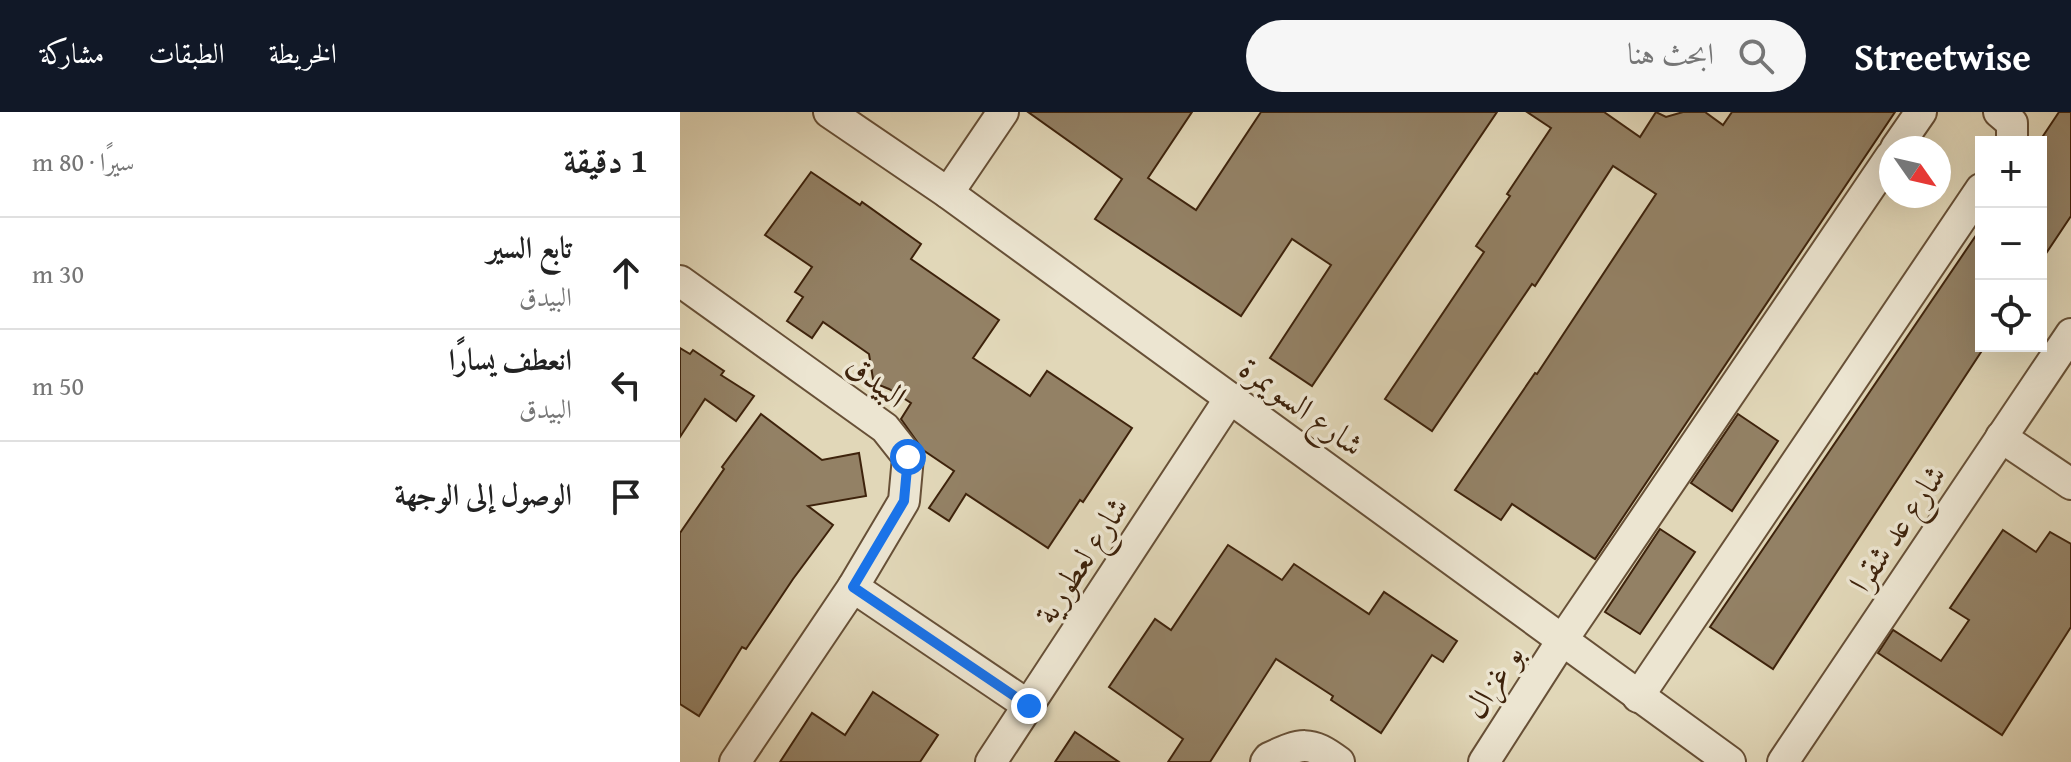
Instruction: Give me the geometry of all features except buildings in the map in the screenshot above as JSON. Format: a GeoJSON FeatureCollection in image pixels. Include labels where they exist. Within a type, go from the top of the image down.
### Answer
{"type":"FeatureCollection","features":[{"type":"Feature","properties":{"kind":"street","name":"شارع السويمرة"},"geometry":{"type":"LineString","coordinates":[[829,112],[948,193],[1730,762]]}},
{"type":"Feature","properties":{"kind":"street"},"geometry":{"type":"LineString","coordinates":[[948,193],[1003,112]]}},
{"type":"Feature","properties":{"kind":"street"},"geometry":{"type":"LineString","coordinates":[[1904,136],[1921,112]]}},
{"type":"Feature","properties":{"kind":"street"},"geometry":{"type":"LineString","coordinates":[[1999,112],[2012,123],[2012,136]]}},
{"type":"Feature","properties":{"kind":"street","name":"بو غزال"},"geometry":{"type":"LineString","coordinates":[[1484,762],[1563,639],[1879,174]]}},
{"type":"Feature","properties":{"kind":"street"},"geometry":{"type":"LineString","coordinates":[[1638,697],[1975,198]]}},
{"type":"Feature","properties":{"kind":"street","name":"البيدق"},"geometry":{"type":"LineString","coordinates":[[680,281],[885,428],[908,457],[904,501],[853,587],[735,762]]}},
{"type":"Feature","properties":{"kind":"street","name":"شارع عد شقرا"},"geometry":{"type":"LineString","coordinates":[[1783,762],[2071,334]]}},
{"type":"Feature","properties":{"kind":"street","name":"شارع لعطورية"},"geometry":{"type":"LineString","coordinates":[[991,762],[1230,398]]}},
{"type":"Feature","properties":{"kind":"street"},"geometry":{"type":"LineString","coordinates":[[2001,437],[2071,484]]}},
{"type":"Feature","properties":{"kind":"street"},"geometry":{"type":"LineString","coordinates":[[853,587],[1029,706]]}},
{"type":"Feature","properties":{"kind":"street"},"geometry":{"type":"LineString","coordinates":[[1266,762],[1296,745],[1322,750],[1339,762]]}},
{"type":"Feature","properties":{"kind":"route"},"geometry":{"type":"LineString","coordinates":[[908,457],[904,501],[853,587],[1029,706]]}}]}
